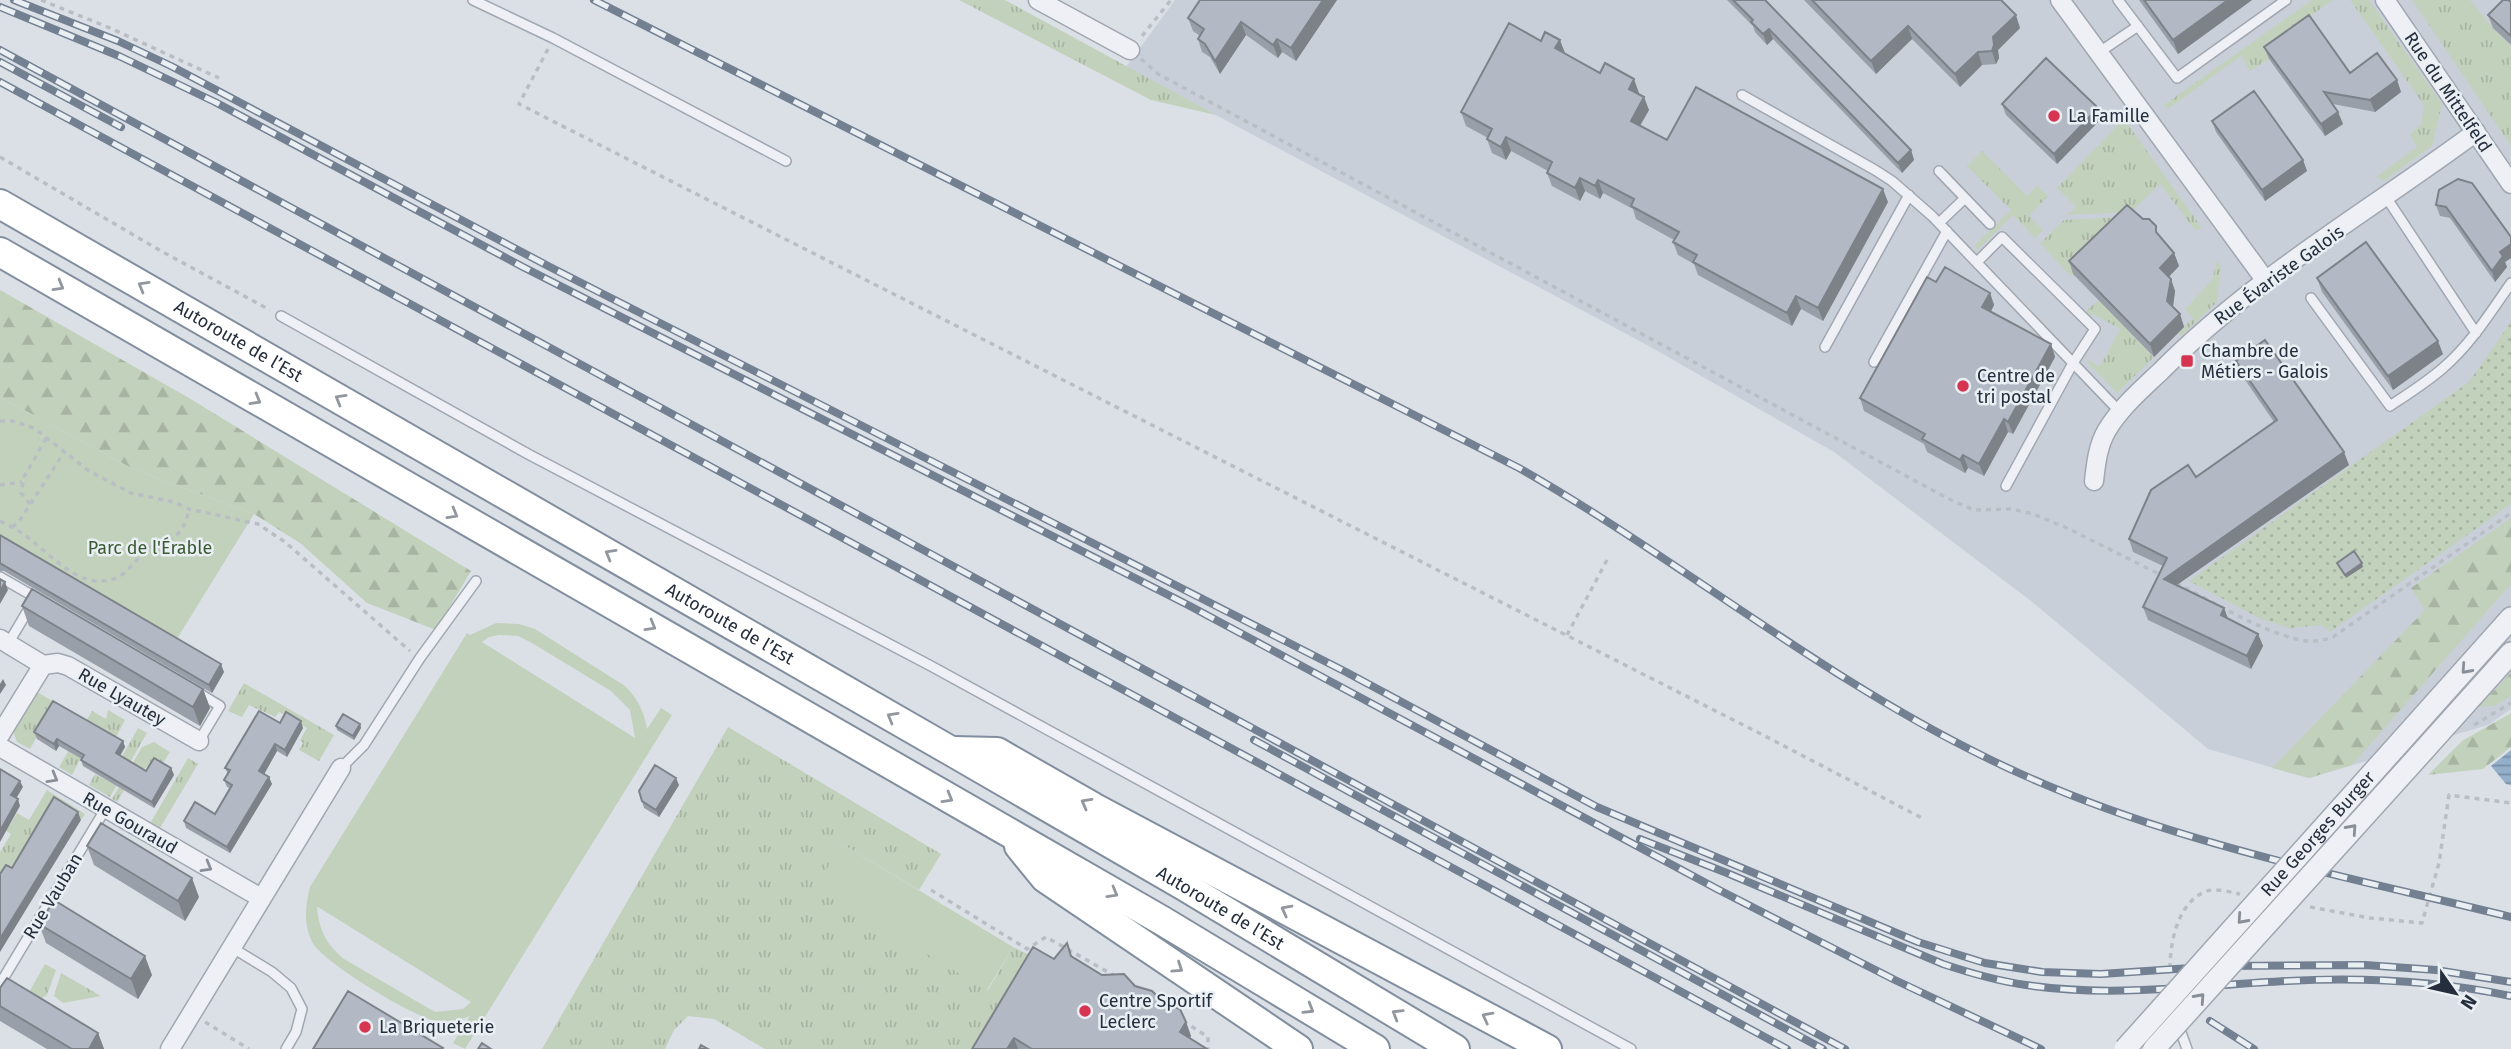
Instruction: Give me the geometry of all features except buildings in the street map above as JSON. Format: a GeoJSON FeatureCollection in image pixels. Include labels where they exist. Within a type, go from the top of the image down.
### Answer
{"type":"FeatureCollection","features":[{"type":"Feature","properties":{"kind":"highway","name":"Autoroute de l’Est"},"geometry":{"type":"LineString","coordinates":[[0,204],[951,751],[1455,1049]]}},
{"type":"Feature","properties":{"kind":"highway"},"geometry":{"type":"LineString","coordinates":[[0,252],[1161,920],[1375,1049]]}},
{"type":"Feature","properties":{"kind":"highway"},"geometry":{"type":"LineString","coordinates":[[951,751],[997,752],[1093,807],[1547,1049]]}},
{"type":"Feature","properties":{"kind":"highway"},"geometry":{"type":"LineString","coordinates":[[1011,835],[1045,878],[1298,1049]]}},
{"type":"Feature","properties":{"kind":"street"},"geometry":{"type":"LineString","coordinates":[[1038,0],[1130,50]]}},
{"type":"Feature","properties":{"kind":"street"},"geometry":{"type":"LineString","coordinates":[[2060,0],[2266,281]]}},
{"type":"Feature","properties":{"kind":"street","name":"Rue du Mittelfeld"},"geometry":{"type":"LineString","coordinates":[[2385,0],[2511,184]]}},
{"type":"Feature","properties":{"kind":"street","name":"Rue Évariste Galois"},"geometry":{"type":"LineString","coordinates":[[2094,481],[2099,449],[2106,431],[2120,412],[2211,325],[2266,281],[2476,132]]}},
{"type":"Feature","properties":{"kind":"street","name":"Rue Georges Burger"},"geometry":{"type":"LineString","coordinates":[[2125,1049],[2511,618]]}},
{"type":"Feature","properties":{"kind":"street","name":"Rue Lyautey"},"geometry":{"type":"LineString","coordinates":[[4,642],[43,664],[58,663],[68,666],[199,741]]}},
{"type":"Feature","properties":{"kind":"street","name":"Rue Georges Burger"},"geometry":{"type":"LineString","coordinates":[[2154,1049],[2511,653]]}},
{"type":"Feature","properties":{"kind":"street"},"geometry":{"type":"LineString","coordinates":[[0,735],[43,664]]}},
{"type":"Feature","properties":{"kind":"street","name":"Rue Gouraud"},"geometry":{"type":"LineString","coordinates":[[0,747],[261,898]]}},
{"type":"Feature","properties":{"kind":"street"},"geometry":{"type":"LineString","coordinates":[[170,1049],[341,768]]}},
{"type":"Feature","properties":{"kind":"lane"},"geometry":{"type":"LineString","coordinates":[[473,0],[554,38],[786,161]]}},
{"type":"Feature","properties":{"kind":"lane"},"geometry":{"type":"LineString","coordinates":[[2118,0],[2177,78],[2286,0]]}},
{"type":"Feature","properties":{"kind":"lane"},"geometry":{"type":"LineString","coordinates":[[2098,53],[2138,26]]}},
{"type":"Feature","properties":{"kind":"lane"},"geometry":{"type":"LineString","coordinates":[[1742,95],[1875,170],[1909,195],[1947,231],[2120,412]]}},
{"type":"Feature","properties":{"kind":"lane"},"geometry":{"type":"LineString","coordinates":[[1939,171],[1990,224]]}},
{"type":"Feature","properties":{"kind":"lane"},"geometry":{"type":"LineString","coordinates":[[1825,348],[1909,195]]}},
{"type":"Feature","properties":{"kind":"lane"},"geometry":{"type":"LineString","coordinates":[[2386,197],[2476,333]]}},
{"type":"Feature","properties":{"kind":"lane"},"geometry":{"type":"LineString","coordinates":[[1939,223],[1965,198]]}},
{"type":"Feature","properties":{"kind":"lane"},"geometry":{"type":"LineString","coordinates":[[1874,362],[1947,231]]}},
{"type":"Feature","properties":{"kind":"lane"},"geometry":{"type":"LineString","coordinates":[[1977,262],[2002,237],[2095,329],[2073,363],[2007,486]]}},
{"type":"Feature","properties":{"kind":"lane"},"geometry":{"type":"LineString","coordinates":[[2311,298],[2390,406],[2442,370],[2476,333],[2511,283]]}},
{"type":"Feature","properties":{"kind":"lane"},"geometry":{"type":"LineString","coordinates":[[281,316],[528,454],[931,666],[1632,1049]]}},
{"type":"Feature","properties":{"kind":"lane"},"geometry":{"type":"LineString","coordinates":[[0,577],[47,604]]}},
{"type":"Feature","properties":{"kind":"lane"},"geometry":{"type":"LineString","coordinates":[[341,768],[364,745],[476,581]]}},
{"type":"Feature","properties":{"kind":"lane"},"geometry":{"type":"LineString","coordinates":[[4,642],[35,597]]}},
{"type":"Feature","properties":{"kind":"lane"},"geometry":{"type":"LineString","coordinates":[[185,685],[220,705],[199,741]]}},
{"type":"Feature","properties":{"kind":"lane","name":"Rue Vauban"},"geometry":{"type":"LineString","coordinates":[[0,984],[106,808]]}},
{"type":"Feature","properties":{"kind":"lane"},"geometry":{"type":"LineString","coordinates":[[231,947],[272,972],[291,988],[302,1009],[296,1032],[286,1049]]}},
{"type":"Feature","properties":{"kind":"lane"},"geometry":{"type":"LineString","coordinates":[[2173,1002],[2187,1049]]}},
{"type":"Feature","properties":{"kind":"path"},"geometry":{"type":"LineString","coordinates":[[41,0],[219,78]]}},
{"type":"Feature","properties":{"kind":"path"},"geometry":{"type":"LineString","coordinates":[[1171,0],[1130,50],[1158,74],[1949,499],[1973,510],[2012,509],[2033,514],[2067,528],[2258,624],[2296,639],[2319,642],[2333,637],[2511,513]]}},
{"type":"Feature","properties":{"kind":"path"},"geometry":{"type":"LineString","coordinates":[[554,38],[519,104],[1922,818]]}},
{"type":"Feature","properties":{"kind":"path"},"geometry":{"type":"LineString","coordinates":[[0,157],[161,251],[281,316]]}},
{"type":"Feature","properties":{"kind":"path"},"geometry":{"type":"LineString","coordinates":[[0,421],[12,421],[34,428],[89,471],[131,493],[258,524],[285,542],[421,659]]}},
{"type":"Feature","properties":{"kind":"path"},"geometry":{"type":"LineString","coordinates":[[30,504],[21,493],[23,482],[34,455],[47,437]]}},
{"type":"Feature","properties":{"kind":"path"},"geometry":{"type":"LineString","coordinates":[[12,527],[65,451]]}},
{"type":"Feature","properties":{"kind":"path"},"geometry":{"type":"LineString","coordinates":[[0,485],[23,482]]}},
{"type":"Feature","properties":{"kind":"path"},"geometry":{"type":"LineString","coordinates":[[0,521],[36,544],[65,568],[87,580],[100,582],[119,576],[153,545],[177,536],[185,526],[188,509]]}},
{"type":"Feature","properties":{"kind":"path"},"geometry":{"type":"LineString","coordinates":[[1567,635],[1607,560]]}},
{"type":"Feature","properties":{"kind":"path"},"geometry":{"type":"LineString","coordinates":[[2304,906],[2370,918],[2422,923],[2439,863],[2449,795],[2511,803]]}},
{"type":"Feature","properties":{"kind":"path"},"geometry":{"type":"LineString","coordinates":[[930,890],[1027,948],[1046,937],[1126,982]]}},
{"type":"Feature","properties":{"kind":"path"},"geometry":{"type":"LineString","coordinates":[[2171,950],[2179,922],[2193,898],[2209,890],[2250,895]]}},
{"type":"Feature","properties":{"kind":"path"},"geometry":{"type":"LineString","coordinates":[[191,1014],[249,1049]]}},
{"type":"Feature","properties":{"kind":"path"},"geometry":{"type":"LineString","coordinates":[[1177,1017],[1208,1037],[1208,1049]]}},
{"type":"Feature","properties":{"kind":"shaded area"},"geometry":{"type":"Polygon","coordinates":[[[1175,0],[2511,0],[2511,709],[2488,725],[2309,778],[2208,749],[2031,601],[1834,452],[1647,345],[1126,67],[1175,0]]]}},
{"type":"Feature","properties":{"kind":"green space"},"geometry":{"type":"Polygon","coordinates":[[[959,0],[1005,0],[1216,115],[1151,100],[959,0]]]}},
{"type":"Feature","properties":{"kind":"green space"},"geometry":{"type":"Polygon","coordinates":[[[2312,0],[2333,0],[2305,20],[2269,59],[2250,71],[2241,56],[2168,109],[2164,105],[2312,0]]]}},
{"type":"Feature","properties":{"kind":"green space"},"geometry":{"type":"Polygon","coordinates":[[[2350,0],[2369,0],[2442,104],[2432,146],[2384,181],[2376,177],[2417,147],[2410,135],[2421,124],[2424,105],[2350,0]]]}},
{"type":"Feature","properties":{"kind":"green space"},"geometry":{"type":"Polygon","coordinates":[[[2412,0],[2470,0],[2511,46],[2511,146],[2412,0]]]}},
{"type":"Feature","properties":{"kind":"green space"},"geometry":{"type":"Polygon","coordinates":[[[2124,119],[2202,228],[2195,230],[2160,184],[2131,212],[2067,215],[2076,207],[2057,188],[2124,119]]]}},
{"type":"Feature","properties":{"kind":"green space"},"geometry":{"type":"Polygon","coordinates":[[[1982,151],[2027,196],[2037,186],[2048,196],[2029,216],[2043,230],[2035,238],[2013,215],[1977,250],[1974,246],[2011,210],[1967,166],[1982,151]]]}},
{"type":"Feature","properties":{"kind":"green space"},"geometry":{"type":"Polygon","coordinates":[[[2126,217],[2129,220],[2071,276],[2040,243],[2064,220],[2126,217]]]}},
{"type":"Feature","properties":{"kind":"green space"},"geometry":{"type":"Polygon","coordinates":[[[2217,261],[2221,266],[2217,302],[2181,336],[2178,333],[2193,318],[2185,309],[2212,280],[2217,261]]]}},
{"type":"Feature","properties":{"kind":"green space"},"geometry":{"type":"Polygon","coordinates":[[[0,290],[189,398],[471,571],[436,630],[367,603],[300,543],[254,514],[133,469],[0,397],[0,290]]]}},
{"type":"Feature","properties":{"kind":"green space"},"geometry":{"type":"Polygon","coordinates":[[[2099,300],[2154,357],[2117,393],[2087,362],[2088,360],[2100,366],[2120,329],[2093,314],[2090,317],[2085,312],[2099,300]]]}},
{"type":"Feature","properties":{"kind":"green space"},"geometry":{"type":"Polygon","coordinates":[[[2511,322],[2511,504],[2330,632],[2322,625],[2290,628],[2261,619],[2189,581],[2469,382],[2511,322]]]}},
{"type":"Feature","properties":{"kind":"green space","name":"Parc de l'Érable"},"geometry":{"type":"Polygon","coordinates":[[[0,397],[133,469],[254,514],[175,642],[0,540],[0,397]]]}},
{"type":"Feature","properties":{"kind":"green space"},"geometry":{"type":"Polygon","coordinates":[[[2511,518],[2511,584],[2352,765],[2309,778],[2272,768],[2425,610],[2411,588],[2511,518]]]}},
{"type":"Feature","properties":{"kind":"green space"},"geometry":{"type":"Polygon","coordinates":[[[496,623],[519,624],[535,629],[625,686],[640,706],[647,729],[661,708],[672,715],[465,1049],[453,1043],[470,1016],[446,1021],[427,1018],[372,989],[322,954],[310,938],[306,917],[310,887],[467,633],[470,635],[496,623]],[[499,635],[482,642],[635,738],[630,710],[611,691],[518,636],[499,635]],[[318,907],[324,936],[344,959],[435,1012],[463,1009],[471,1002],[318,907]]]}},
{"type":"Feature","properties":{"kind":"green space"},"geometry":{"type":"Polygon","coordinates":[[[2511,673],[2511,696],[2495,706],[2478,707],[2511,673]]]}},
{"type":"Feature","properties":{"kind":"green space"},"geometry":{"type":"Polygon","coordinates":[[[244,683],[334,735],[319,761],[299,750],[303,743],[300,740],[307,728],[279,712],[275,717],[249,705],[242,717],[228,711],[244,683]]]}},
{"type":"Feature","properties":{"kind":"green space"},"geometry":{"type":"Polygon","coordinates":[[[37,692],[56,703],[30,749],[17,742],[13,731],[37,692]]]}},
{"type":"Feature","properties":{"kind":"green space"},"geometry":{"type":"Polygon","coordinates":[[[108,710],[125,720],[115,739],[96,729],[72,775],[59,767],[92,711],[106,719],[108,710]]]}},
{"type":"Feature","properties":{"kind":"green space"},"geometry":{"type":"Polygon","coordinates":[[[2511,713],[2511,747],[2483,769],[2428,775],[2462,741],[2511,713]]]}},
{"type":"Feature","properties":{"kind":"green space"},"geometry":{"type":"Polygon","coordinates":[[[728,727],[941,854],[919,890],[842,844],[817,887],[988,990],[1013,947],[1032,956],[976,1049],[765,1049],[714,1019],[688,1016],[674,1030],[665,1049],[542,1049],[728,727]]]}},
{"type":"Feature","properties":{"kind":"green space"},"geometry":{"type":"Polygon","coordinates":[[[138,728],[147,733],[110,797],[89,785],[95,774],[108,781],[138,728]]]}},
{"type":"Feature","properties":{"kind":"green space"},"geometry":{"type":"Polygon","coordinates":[[[154,742],[170,752],[161,766],[147,766],[143,771],[137,768],[117,802],[112,799],[142,747],[154,742]]]}},
{"type":"Feature","properties":{"kind":"green space"},"geometry":{"type":"Polygon","coordinates":[[[188,758],[198,764],[160,828],[151,822],[188,758]]]}},
{"type":"Feature","properties":{"kind":"green space"},"geometry":{"type":"Polygon","coordinates":[[[47,790],[85,814],[82,819],[57,804],[18,869],[11,865],[0,883],[0,852],[11,834],[0,827],[10,825],[17,813],[29,820],[47,790]]]}},
{"type":"Feature","properties":{"kind":"green space"},"geometry":{"type":"Polygon","coordinates":[[[842,844],[1013,947],[987,990],[816,887],[842,844]]]}},
{"type":"Feature","properties":{"kind":"green space"},"geometry":{"type":"Polygon","coordinates":[[[45,964],[56,970],[47,995],[32,1004],[25,999],[45,964]]]}},
{"type":"Feature","properties":{"kind":"green space"},"geometry":{"type":"Polygon","coordinates":[[[61,973],[101,996],[63,1003],[54,996],[61,973]]]}},
{"type":"Feature","properties":{"kind":"water"},"geometry":{"type":"Polygon","coordinates":[[[2511,750],[2511,785],[2506,784],[2491,766],[2511,750]]]}},
{"type":"Feature","properties":{"kind":"railway"},"geometry":{"type":"LineString","coordinates":[[14,0],[118,41],[171,66],[550,267],[1346,672],[1597,807],[1918,942],[1985,963],[2042,972],[2101,974],[2221,966],[2365,965],[2436,970],[2511,982]]}},
{"type":"Feature","properties":{"kind":"railway"},"geometry":{"type":"LineString","coordinates":[[594,0],[1519,468],[1578,503],[1864,690],[1983,756],[2046,785],[2176,832],[2309,869],[2511,917]]}},
{"type":"Feature","properties":{"kind":"railway"},"geometry":{"type":"LineString","coordinates":[[0,7],[119,56],[215,102],[523,267],[1188,605],[1719,890],[1895,980],[2041,1049]]}},
{"type":"Feature","properties":{"kind":"railway"},"geometry":{"type":"LineString","coordinates":[[0,50],[1845,1049]]}},
{"type":"Feature","properties":{"kind":"railway"},"geometry":{"type":"LineString","coordinates":[[0,62],[121,127]]}},
{"type":"Feature","properties":{"kind":"railway"},"geometry":{"type":"LineString","coordinates":[[0,82],[1787,1049]]}},
{"type":"Feature","properties":{"kind":"railway"},"geometry":{"type":"LineString","coordinates":[[1254,740],[1823,1049]]}},
{"type":"Feature","properties":{"kind":"railway"},"geometry":{"type":"LineString","coordinates":[[1640,839],[1943,964],[2016,983],[2058,989],[2124,991],[2287,981],[2371,980],[2456,987],[2511,996]]}},
{"type":"Feature","properties":{"kind":"railway"},"geometry":{"type":"LineString","coordinates":[[2210,1021],[2254,1049]]}},
{"type":"Feature","properties":{"kind":"place","name":"La Famille"},"geometry":{"type":"Point","coordinates":[2054,116]}},
{"type":"Feature","properties":{"kind":"place","name":"Chambre de Métiers - Galois"},"geometry":{"type":"Point","coordinates":[2187,361]}},
{"type":"Feature","properties":{"kind":"place","name":"Centre de tri postal"},"geometry":{"type":"Point","coordinates":[1963,386]}},
{"type":"Feature","properties":{"kind":"place","name":"Centre Sportif Leclerc"},"geometry":{"type":"Point","coordinates":[1085,1011]}},
{"type":"Feature","properties":{"kind":"place","name":"La Briqueterie"},"geometry":{"type":"Point","coordinates":[365,1027]}}]}
